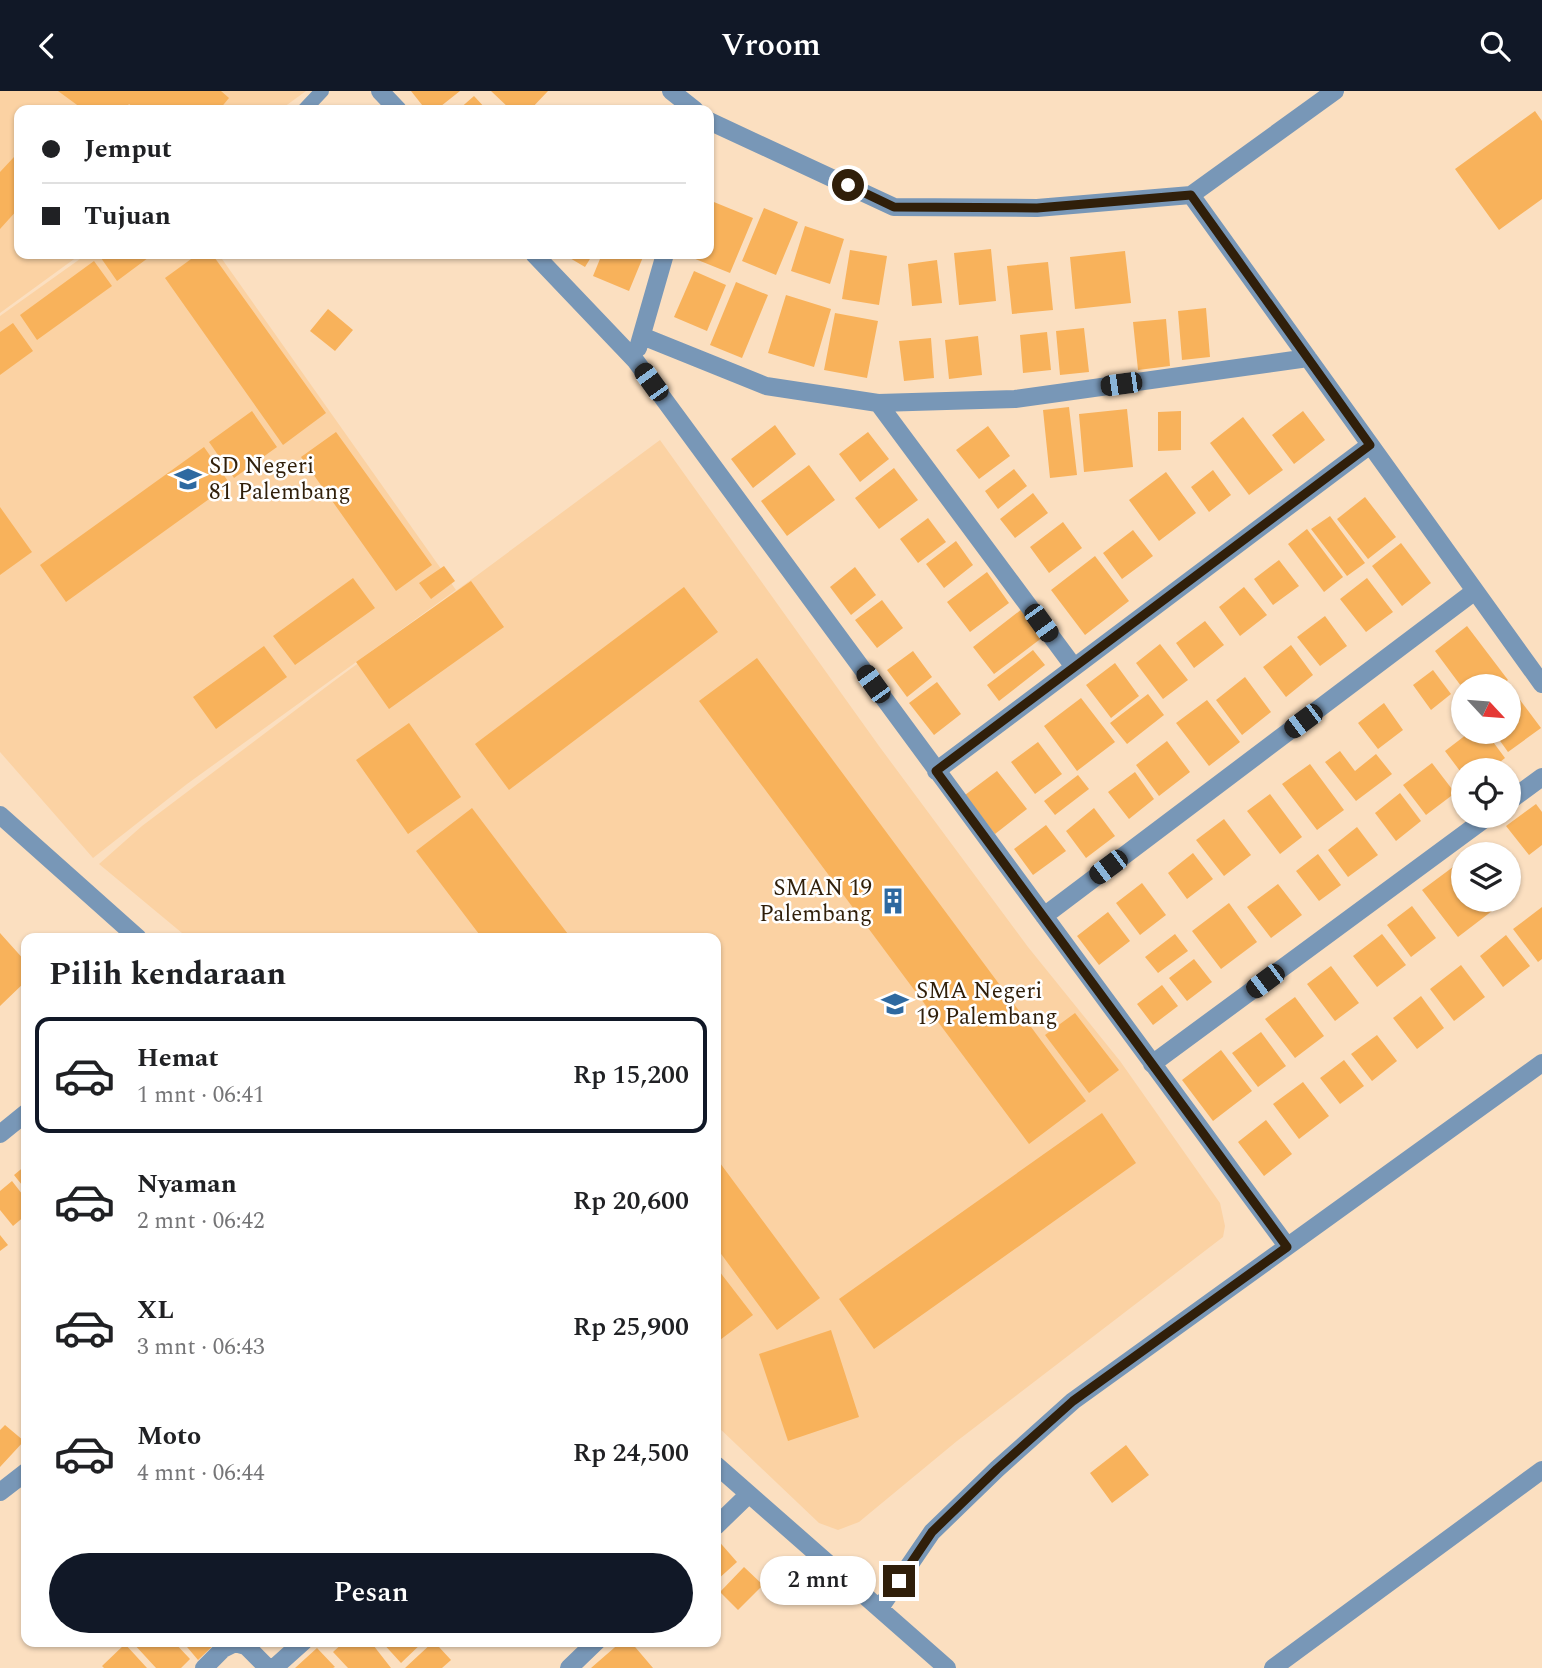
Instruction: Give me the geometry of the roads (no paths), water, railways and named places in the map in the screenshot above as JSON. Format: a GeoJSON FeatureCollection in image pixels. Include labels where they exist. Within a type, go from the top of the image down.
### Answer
{"type":"FeatureCollection","features":[{"type":"Feature","properties":{"kind":"street"},"geometry":{"type":"LineString","coordinates":[[380,91],[393,105]]}},
{"type":"Feature","properties":{"kind":"street"},"geometry":{"type":"LineString","coordinates":[[671,91],[689,105]]}},
{"type":"Feature","properties":{"kind":"street"},"geometry":{"type":"LineString","coordinates":[[714,123],[894,207],[1037,208],[1191,195],[1335,91]]}},
{"type":"Feature","properties":{"kind":"street"},"geometry":{"type":"LineString","coordinates":[[1191,195],[1542,684]]}},
{"type":"Feature","properties":{"kind":"street"},"geometry":{"type":"LineString","coordinates":[[539,259],[635,361],[1287,1247]]}},
{"type":"Feature","properties":{"kind":"street"},"geometry":{"type":"LineString","coordinates":[[635,361],[665,259]]}},
{"type":"Feature","properties":{"kind":"street"},"geometry":{"type":"LineString","coordinates":[[642,337],[765,386],[878,403],[1015,399],[1308,358]]}},
{"type":"Feature","properties":{"kind":"street"},"geometry":{"type":"LineString","coordinates":[[878,403],[1074,667]]}},
{"type":"Feature","properties":{"kind":"street"},"geometry":{"type":"LineString","coordinates":[[936,771],[1370,445]]}},
{"type":"Feature","properties":{"kind":"street"},"geometry":{"type":"LineString","coordinates":[[1044,916],[1475,591]]}},
{"type":"Feature","properties":{"kind":"street"},"geometry":{"type":"LineString","coordinates":[[1521,792],[1542,777]]}},
{"type":"Feature","properties":{"kind":"street"},"geometry":{"type":"LineString","coordinates":[[4,823],[132,933]]}},
{"type":"Feature","properties":{"kind":"street"},"geometry":{"type":"LineString","coordinates":[[1152,1064],[1472,828]]}},
{"type":"Feature","properties":{"kind":"street"},"geometry":{"type":"LineString","coordinates":[[880,1608],[932,1532],[1073,1401],[1542,1063]]}},
{"type":"Feature","properties":{"kind":"street"},"geometry":{"type":"LineString","coordinates":[[0,1134],[21,1117]]}},
{"type":"Feature","properties":{"kind":"street"},"geometry":{"type":"LineString","coordinates":[[721,1469],[947,1668]]}},
{"type":"Feature","properties":{"kind":"street"},"geometry":{"type":"LineString","coordinates":[[1273,1668],[1542,1470]]}},
{"type":"Feature","properties":{"kind":"street"},"geometry":{"type":"LineString","coordinates":[[0,1492],[21,1476]]}},
{"type":"Feature","properties":{"kind":"street"},"geometry":{"type":"LineString","coordinates":[[721,1521],[749,1494]]}},
{"type":"Feature","properties":{"kind":"street"},"geometry":{"type":"LineString","coordinates":[[204,1668],[227,1647]]}},
{"type":"Feature","properties":{"kind":"street"},"geometry":{"type":"LineString","coordinates":[[247,1647],[268,1668]]}},
{"type":"Feature","properties":{"kind":"street"},"geometry":{"type":"LineString","coordinates":[[274,1668],[297,1647]]}},
{"type":"Feature","properties":{"kind":"street"},"geometry":{"type":"LineString","coordinates":[[569,1668],[591,1647]]}},
{"type":"Feature","properties":{"kind":"lane"},"geometry":{"type":"LineString","coordinates":[[309,105],[322,91]]}},
{"type":"Feature","properties":{"kind":"place","name":"SD Negeri 81 Palembang"},"geometry":{"type":"Point","coordinates":[188,479]}},
{"type":"Feature","properties":{"kind":"place","name":"SMAN 19 Palembang"},"geometry":{"type":"Point","coordinates":[893,901]}},
{"type":"Feature","properties":{"kind":"place","name":"SMA Negeri 19 Palembang"},"geometry":{"type":"Point","coordinates":[895,1004]}}]}
